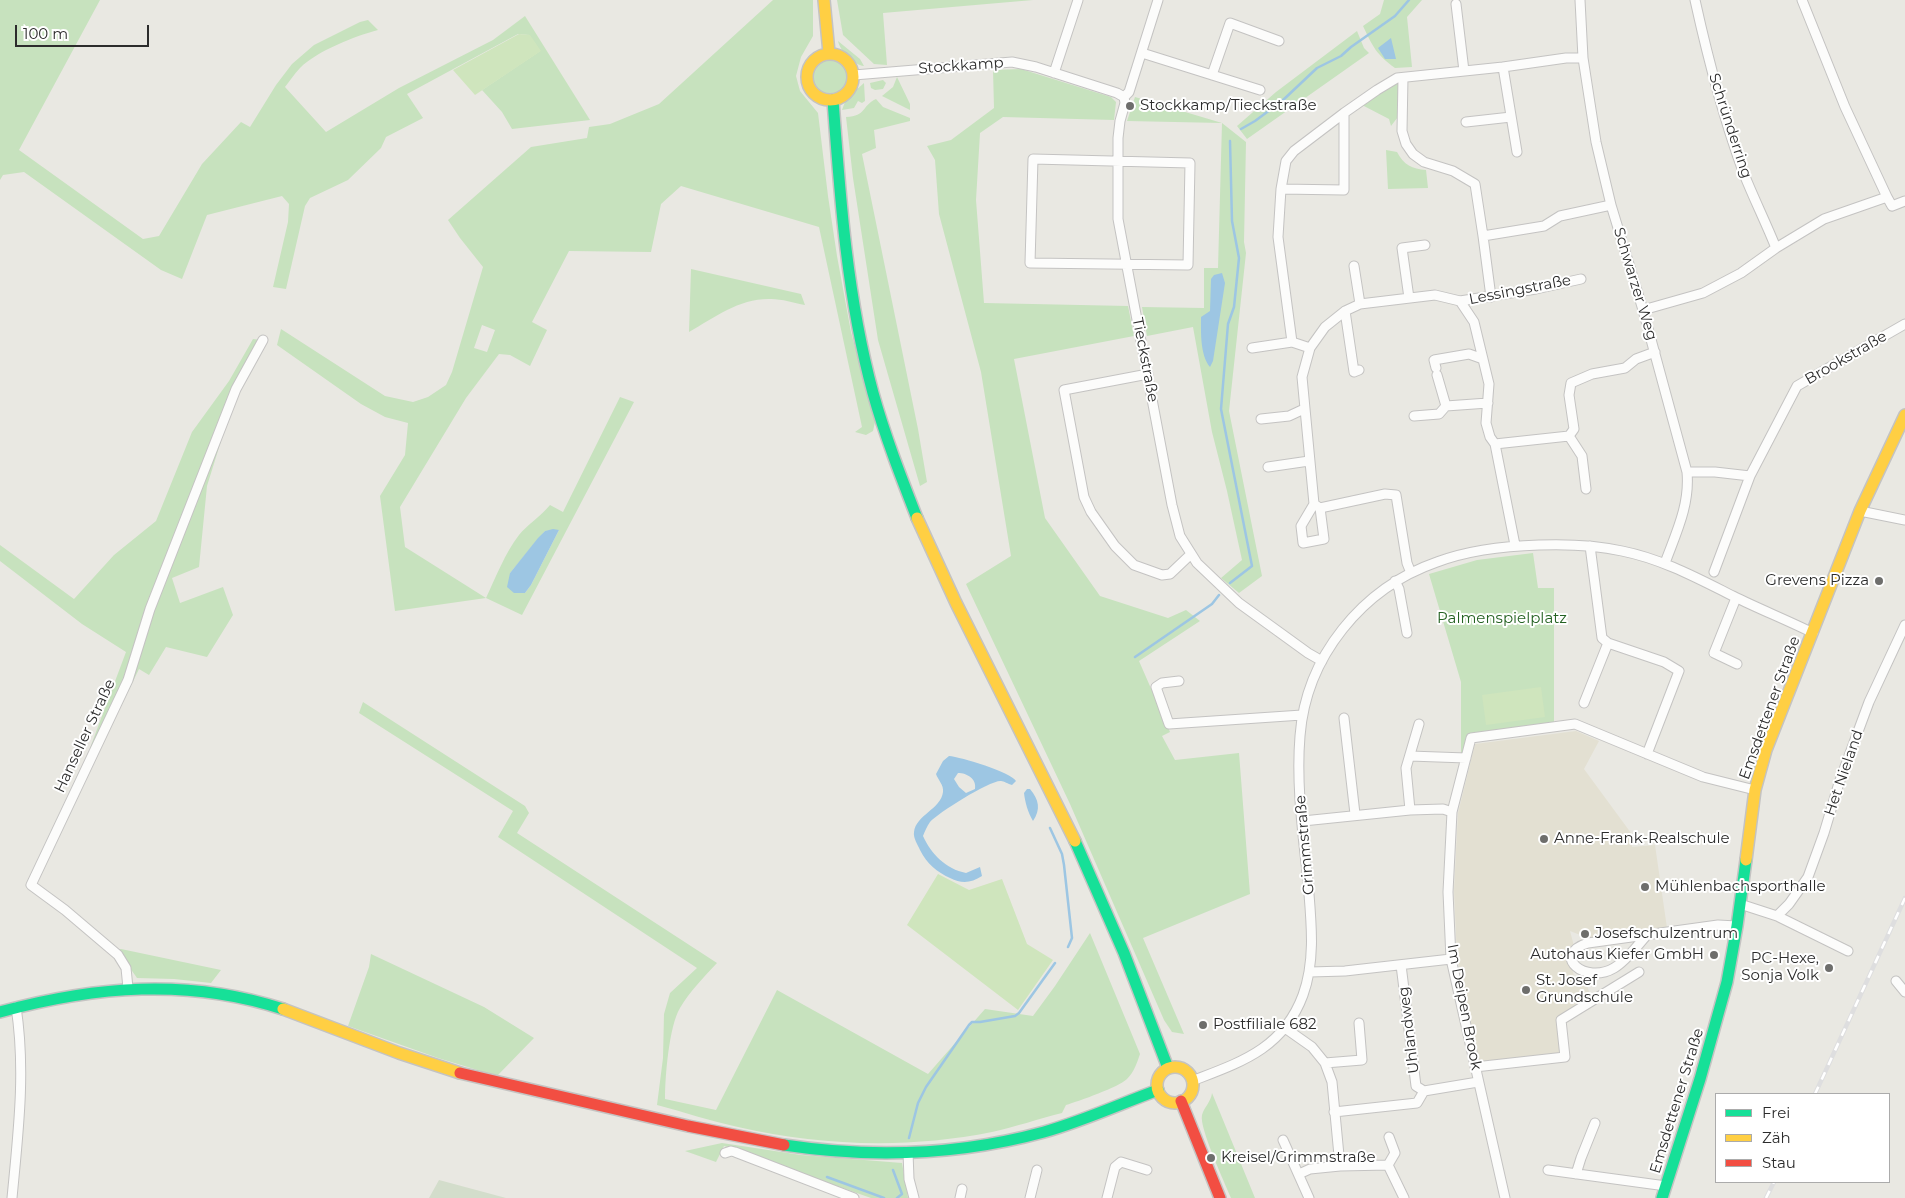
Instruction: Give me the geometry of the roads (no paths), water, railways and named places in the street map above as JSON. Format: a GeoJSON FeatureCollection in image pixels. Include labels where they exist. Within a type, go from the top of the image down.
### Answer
{"type":"FeatureCollection","features":[{"type":"Feature","properties":{"kind":"main road"},"geometry":{"type":"LineString","coordinates":[[824,0],[829,54]]}},
{"type":"Feature","properties":{"kind":"main road"},"geometry":{"type":"LineString","coordinates":[[829,54],[836,54],[848,62],[854,75],[850,89],[846,94],[833,100],[818,97],[813,92],[807,78],[808,71],[816,59],[829,54]]}},
{"type":"Feature","properties":{"kind":"main road"},"geometry":{"type":"LineString","coordinates":[[833,100],[840,211],[851,289],[865,359],[886,434],[926,537],[1095,885],[1168,1068]]}},
{"type":"Feature","properties":{"kind":"main road","name":"Emsdettener Straße"},"geometry":{"type":"LineString","coordinates":[[1662,1198],[1709,1048],[1727,982],[1737,926],[1755,790],[1766,750],[1860,511],[1905,415]]}},
{"type":"Feature","properties":{"kind":"main road"},"geometry":{"type":"LineString","coordinates":[[0,1012],[70,994],[128,988],[197,990],[244,998],[291,1012],[400,1054],[468,1076],[723,1134],[811,1149],[856,1152],[908,1152],[995,1142],[1075,1122],[1158,1090]]}},
{"type":"Feature","properties":{"kind":"main road"},"geometry":{"type":"LineString","coordinates":[[1168,1068],[1181,1068],[1190,1075],[1192,1081],[1190,1094],[1181,1101],[1168,1101],[1160,1095],[1158,1090],[1158,1079],[1163,1071],[1168,1068]]}},
{"type":"Feature","properties":{"kind":"main road"},"geometry":{"type":"LineString","coordinates":[[1181,1101],[1220,1198]]}},
{"type":"Feature","properties":{"kind":"street"},"geometry":{"type":"LineString","coordinates":[[1054,73],[1078,0]]}},
{"type":"Feature","properties":{"kind":"street","name":"Tieckstraße"},"geometry":{"type":"LineString","coordinates":[[1158,0],[1129,92],[1124,97],[1125,103],[1118,138],[1117,209],[1176,521],[1180,536],[1190,555],[1239,603],[1322,661]]}},
{"type":"Feature","properties":{"kind":"street","name":"Schwarzer Weg"},"geometry":{"type":"LineString","coordinates":[[1580,0],[1584,58],[1596,142],[1611,205],[1655,352],[1687,472],[1689,489],[1685,509],[1665,563]]}},
{"type":"Feature","properties":{"kind":"street","name":"Schründerring"},"geometry":{"type":"LineString","coordinates":[[1695,0],[1713,78],[1724,114],[1744,174],[1776,248]]}},
{"type":"Feature","properties":{"kind":"street"},"geometry":{"type":"LineString","coordinates":[[1802,0],[1845,108],[1887,197],[1892,206],[1905,201]]}},
{"type":"Feature","properties":{"kind":"street"},"geometry":{"type":"LineString","coordinates":[[1456,4],[1464,71]]}},
{"type":"Feature","properties":{"kind":"street"},"geometry":{"type":"LineString","coordinates":[[1212,75],[1230,23],[1279,41]]}},
{"type":"Feature","properties":{"kind":"street"},"geometry":{"type":"LineString","coordinates":[[1142,53],[1260,90]]}},
{"type":"Feature","properties":{"kind":"street"},"geometry":{"type":"LineString","coordinates":[[1292,342],[1278,237],[1283,173],[1286,161],[1294,151],[1344,113],[1397,78],[1503,67],[1566,58],[1584,58]]}},
{"type":"Feature","properties":{"kind":"street","name":"Stockkamp"},"geometry":{"type":"LineString","coordinates":[[854,75],[1006,62],[1023,64],[1054,73],[1117,93],[1124,97]]}},
{"type":"Feature","properties":{"kind":"street"},"geometry":{"type":"LineString","coordinates":[[1503,67],[1517,152]]}},
{"type":"Feature","properties":{"kind":"street"},"geometry":{"type":"LineString","coordinates":[[1403,78],[1404,101],[1402,121],[1406,144],[1413,154],[1424,162],[1453,171],[1475,184],[1492,297]]}},
{"type":"Feature","properties":{"kind":"street"},"geometry":{"type":"LineString","coordinates":[[1281,189],[1344,190],[1344,113]]}},
{"type":"Feature","properties":{"kind":"street"},"geometry":{"type":"LineString","coordinates":[[1466,122],[1511,117]]}},
{"type":"Feature","properties":{"kind":"street"},"geometry":{"type":"LineString","coordinates":[[1033,159],[1190,163],[1188,265],[1127,265],[1030,263],[1033,159]]}},
{"type":"Feature","properties":{"kind":"street"},"geometry":{"type":"LineString","coordinates":[[1643,310],[1703,293],[1740,273],[1776,248],[1824,219],[1887,197]]}},
{"type":"Feature","properties":{"kind":"street"},"geometry":{"type":"LineString","coordinates":[[1483,236],[1544,226],[1560,216],[1611,205]]}},
{"type":"Feature","properties":{"kind":"street"},"geometry":{"type":"LineString","coordinates":[[1409,298],[1402,248],[1425,245]]}},
{"type":"Feature","properties":{"kind":"street"},"geometry":{"type":"LineString","coordinates":[[1354,266],[1360,304]]}},
{"type":"Feature","properties":{"kind":"street","name":"Lessingstraße"},"geometry":{"type":"LineString","coordinates":[[1411,573],[1407,563],[1396,495],[1384,494],[1317,506],[1309,461],[1302,377],[1310,348],[1325,327],[1345,311],[1360,304],[1435,295],[1460,301],[1492,297],[1581,278]]}},
{"type":"Feature","properties":{"kind":"street","name":"Lessingstraße"},"geometry":{"type":"LineString","coordinates":[[1460,301],[1474,322],[1489,384],[1486,423],[1490,437],[1495,444],[1515,545]]}},
{"type":"Feature","properties":{"kind":"street"},"geometry":{"type":"LineString","coordinates":[[1345,311],[1354,372],[1359,370]]}},
{"type":"Feature","properties":{"kind":"street","name":"Brookstraße"},"geometry":{"type":"LineString","coordinates":[[1714,572],[1750,476],[1796,386],[1905,324]]}},
{"type":"Feature","properties":{"kind":"street","name":"Hanseller Straße"},"geometry":{"type":"LineString","coordinates":[[128,988],[126,968],[118,955],[31,884],[128,680],[150,609],[236,390],[263,340]]}},
{"type":"Feature","properties":{"kind":"street"},"geometry":{"type":"LineString","coordinates":[[1252,348],[1292,342],[1310,348]]}},
{"type":"Feature","properties":{"kind":"street"},"geometry":{"type":"LineString","coordinates":[[1570,436],[1574,429],[1569,394],[1571,383],[1592,374],[1625,368],[1636,359],[1655,352]]}},
{"type":"Feature","properties":{"kind":"street"},"geometry":{"type":"LineString","coordinates":[[1446,406],[1434,360],[1469,354],[1483,359]]}},
{"type":"Feature","properties":{"kind":"street"},"geometry":{"type":"LineString","coordinates":[[1148,374],[1064,390],[1084,497],[1091,512],[1115,546],[1134,565],[1162,575],[1170,574],[1190,555]]}},
{"type":"Feature","properties":{"kind":"street"},"geometry":{"type":"LineString","coordinates":[[1414,416],[1439,414],[1446,406],[1488,404]]}},
{"type":"Feature","properties":{"kind":"street"},"geometry":{"type":"LineString","coordinates":[[1261,419],[1289,416],[1304,409]]}},
{"type":"Feature","properties":{"kind":"street"},"geometry":{"type":"LineString","coordinates":[[1495,444],[1570,436]]}},
{"type":"Feature","properties":{"kind":"street"},"geometry":{"type":"LineString","coordinates":[[1570,436],[1582,456],[1586,489]]}},
{"type":"Feature","properties":{"kind":"street"},"geometry":{"type":"LineString","coordinates":[[1268,467],[1309,461]]}},
{"type":"Feature","properties":{"kind":"street"},"geometry":{"type":"LineString","coordinates":[[1687,472],[1714,472],[1750,476]]}},
{"type":"Feature","properties":{"kind":"street"},"geometry":{"type":"LineString","coordinates":[[1860,511],[1905,520]]}},
{"type":"Feature","properties":{"kind":"street","name":"Grimmstraße"},"geometry":{"type":"LineString","coordinates":[[1192,1081],[1253,1056],[1268,1046],[1285,1028],[1303,996],[1310,972],[1312,952],[1299,760],[1302,715],[1313,678],[1322,661],[1346,624],[1364,605],[1411,573],[1458,555],[1515,545],[1590,546],[1622,550],[1665,563],[1813,633]]}},
{"type":"Feature","properties":{"kind":"street"},"geometry":{"type":"LineString","coordinates":[[1590,546],[1602,638],[1680,670],[1647,754],[1703,777],[1755,790]]}},
{"type":"Feature","properties":{"kind":"street"},"geometry":{"type":"LineString","coordinates":[[1396,582],[1400,589],[1406,633]]}},
{"type":"Feature","properties":{"kind":"street"},"geometry":{"type":"LineString","coordinates":[[1736,598],[1714,653],[1737,664]]}},
{"type":"Feature","properties":{"kind":"street","name":"Het Nieland"},"geometry":{"type":"LineString","coordinates":[[1777,916],[1789,904],[1808,877],[1824,832],[1838,783],[1869,702],[1905,625]]}},
{"type":"Feature","properties":{"kind":"street"},"geometry":{"type":"LineString","coordinates":[[1584,703],[1608,642]]}},
{"type":"Feature","properties":{"kind":"street"},"geometry":{"type":"LineString","coordinates":[[1179,681],[1162,683],[1156,687],[1169,724],[1302,715]]}},
{"type":"Feature","properties":{"kind":"street"},"geometry":{"type":"LineString","coordinates":[[1344,718],[1354,814]]}},
{"type":"Feature","properties":{"kind":"street"},"geometry":{"type":"LineString","coordinates":[[1410,810],[1406,768],[1419,724]]}},
{"type":"Feature","properties":{"kind":"street","name":"Im Deipen Brook"},"geometry":{"type":"LineString","coordinates":[[1504,1198],[1451,959],[1448,892],[1452,812],[1471,738],[1575,724],[1647,754]]}},
{"type":"Feature","properties":{"kind":"street"},"geometry":{"type":"LineString","coordinates":[[1410,756],[1466,758]]}},
{"type":"Feature","properties":{"kind":"street"},"geometry":{"type":"LineString","coordinates":[[1302,821],[1354,814],[1410,810],[1443,809],[1452,812]]}},
{"type":"Feature","properties":{"kind":"street"},"geometry":{"type":"LineString","coordinates":[[1740,904],[1777,916],[1848,951]]}},
{"type":"Feature","properties":{"kind":"street"},"geometry":{"type":"LineString","coordinates":[[1647,935],[1622,962],[1610,970],[1593,973],[1583,972],[1572,963],[1573,954],[1583,945],[1647,935],[1718,925],[1737,926]]}},
{"type":"Feature","properties":{"kind":"street","name":"Uhlandweg"},"geometry":{"type":"LineString","coordinates":[[1310,972],[1345,971],[1451,959]]}},
{"type":"Feature","properties":{"kind":"street","name":"Uhlandweg"},"geometry":{"type":"LineString","coordinates":[[1401,965],[1416,1086],[1424,1091]]}},
{"type":"Feature","properties":{"kind":"street"},"geometry":{"type":"LineString","coordinates":[[1475,1067],[1565,1057],[1561,1020],[1639,972]]}},
{"type":"Feature","properties":{"kind":"street"},"geometry":{"type":"LineString","coordinates":[[1896,981],[1905,992]]}},
{"type":"Feature","properties":{"kind":"street"},"geometry":{"type":"LineString","coordinates":[[12,1198],[22,1094],[19,1023],[16,1007]]}},
{"type":"Feature","properties":{"kind":"street"},"geometry":{"type":"LineString","coordinates":[[1325,1062],[1362,1060],[1359,1023]]}},
{"type":"Feature","properties":{"kind":"street"},"geometry":{"type":"LineString","coordinates":[[1285,1028],[1312,1047],[1325,1062],[1332,1082],[1340,1166]]}},
{"type":"Feature","properties":{"kind":"street","name":"Im Deipen Brook"},"geometry":{"type":"LineString","coordinates":[[1334,1112],[1417,1103],[1424,1091],[1478,1082]]}},
{"type":"Feature","properties":{"kind":"street"},"geometry":{"type":"LineString","coordinates":[[1576,1174],[1580,1158],[1595,1123]]}},
{"type":"Feature","properties":{"kind":"street"},"geometry":{"type":"LineString","coordinates":[[1388,1165],[1395,1153],[1389,1137]]}},
{"type":"Feature","properties":{"kind":"street"},"geometry":{"type":"LineString","coordinates":[[1283,1140],[1309,1198]]}},
{"type":"Feature","properties":{"kind":"street"},"geometry":{"type":"LineString","coordinates":[[725,1153],[730,1150],[854,1198]]}},
{"type":"Feature","properties":{"kind":"street"},"geometry":{"type":"LineString","coordinates":[[908,1152],[909,1179],[914,1198]]}},
{"type":"Feature","properties":{"kind":"street"},"geometry":{"type":"LineString","coordinates":[[1107,1198],[1115,1167],[1122,1162],[1147,1170]]}},
{"type":"Feature","properties":{"kind":"street"},"geometry":{"type":"LineString","coordinates":[[1298,1174],[1310,1169],[1340,1166],[1388,1165]]}},
{"type":"Feature","properties":{"kind":"street"},"geometry":{"type":"LineString","coordinates":[[1388,1165],[1404,1198]]}},
{"type":"Feature","properties":{"kind":"street"},"geometry":{"type":"LineString","coordinates":[[1030,1198],[1037,1170]]}},
{"type":"Feature","properties":{"kind":"street"},"geometry":{"type":"LineString","coordinates":[[1548,1170],[1666,1186]]}},
{"type":"Feature","properties":{"kind":"water"},"geometry":{"type":"Polygon","coordinates":[[[1391,38],[1396,59],[1385,59],[1378,48],[1391,38]]]}},
{"type":"Feature","properties":{"kind":"water"},"geometry":{"type":"Polygon","coordinates":[[[1222,273],[1225,283],[1213,361],[1210,367],[1204,356],[1201,317],[1210,311],[1211,279],[1214,275],[1222,273]]]}},
{"type":"Feature","properties":{"kind":"water"},"geometry":{"type":"Polygon","coordinates":[[[559,530],[531,585],[525,593],[514,593],[507,587],[510,573],[538,538],[545,531],[559,530]]]}},
{"type":"Feature","properties":{"kind":"water"},"geometry":{"type":"Polygon","coordinates":[[[949,756],[964,759],[996,769],[1016,781],[1012,785],[1002,781],[995,782],[976,791],[935,818],[926,829],[923,836],[926,843],[940,860],[952,868],[966,873],[980,867],[982,876],[970,881],[954,880],[937,870],[923,855],[914,837],[919,821],[941,798],[943,787],[936,774],[943,761],[949,756]],[[958,773],[954,779],[959,787],[966,793],[975,789],[973,780],[968,775],[958,773]]]}},
{"type":"Feature","properties":{"kind":"water"},"geometry":{"type":"Polygon","coordinates":[[[1027,789],[1030,789],[1033,793],[1038,805],[1033,821],[1025,800],[1024,793],[1027,789]]]}},
{"type":"Feature","properties":{"kind":"waterway"},"geometry":{"type":"LineString","coordinates":[[1241,129],[1282,101],[1317,68],[1341,56],[1395,16],[1409,0]]}},
{"type":"Feature","properties":{"kind":"waterway"},"geometry":{"type":"LineString","coordinates":[[1230,141],[1232,221],[1239,258],[1234,307],[1228,324],[1221,409],[1252,566],[1230,583]]}},
{"type":"Feature","properties":{"kind":"waterway"},"geometry":{"type":"LineString","coordinates":[[1135,657],[1212,604],[1219,595]]}},
{"type":"Feature","properties":{"kind":"waterway"},"geometry":{"type":"LineString","coordinates":[[1050,828],[1062,854],[1064,865],[1072,938],[1068,947]]}},
{"type":"Feature","properties":{"kind":"waterway"},"geometry":{"type":"LineString","coordinates":[[909,1138],[918,1103],[926,1087],[969,1025],[972,1022],[1015,1016],[1055,963]]}},
{"type":"Feature","properties":{"kind":"waterway"},"geometry":{"type":"LineString","coordinates":[[893,1170],[902,1194],[897,1198]]}},
{"type":"Feature","properties":{"kind":"waterway"},"geometry":{"type":"LineString","coordinates":[[827,1177],[884,1198]]}},
{"type":"Feature","properties":{"kind":"railway"},"geometry":{"type":"LineString","coordinates":[[1815,1093],[1905,898]]}},
{"type":"Feature","properties":{"kind":"railway"},"geometry":{"type":"LineString","coordinates":[[1766,1198],[1774,1183]]}},
{"type":"Feature","properties":{"kind":"place","name":"Stockkamp/Tieckstraße"},"geometry":{"type":"Point","coordinates":[1130,106]}},
{"type":"Feature","properties":{"kind":"place","name":"Grevens Pizza"},"geometry":{"type":"Point","coordinates":[1879,581]}},
{"type":"Feature","properties":{"kind":"place","name":"Anne-Frank-Realschule"},"geometry":{"type":"Point","coordinates":[1544,839]}},
{"type":"Feature","properties":{"kind":"place","name":"Mühlenbachsporthalle"},"geometry":{"type":"Point","coordinates":[1645,887]}},
{"type":"Feature","properties":{"kind":"place","name":"Josefschulzentrum"},"geometry":{"type":"Point","coordinates":[1585,934]}},
{"type":"Feature","properties":{"kind":"place","name":"Autohaus Kiefer GmbH"},"geometry":{"type":"Point","coordinates":[1714,955]}},
{"type":"Feature","properties":{"kind":"place","name":"PC-Hexe, Sonja Volk"},"geometry":{"type":"Point","coordinates":[1829,968]}},
{"type":"Feature","properties":{"kind":"place","name":"St. Josef Grundschule"},"geometry":{"type":"Point","coordinates":[1526,990]}},
{"type":"Feature","properties":{"kind":"place","name":"Postfiliale 682"},"geometry":{"type":"Point","coordinates":[1203,1025]}},
{"type":"Feature","properties":{"kind":"place","name":"Kreisel/Grimmstraße"},"geometry":{"type":"Point","coordinates":[1211,1158]}},
{"type":"Feature","properties":{"kind":"park label","name":"Palmenspielplatz"},"geometry":{"type":"Point","coordinates":[1502,619]}}]}
